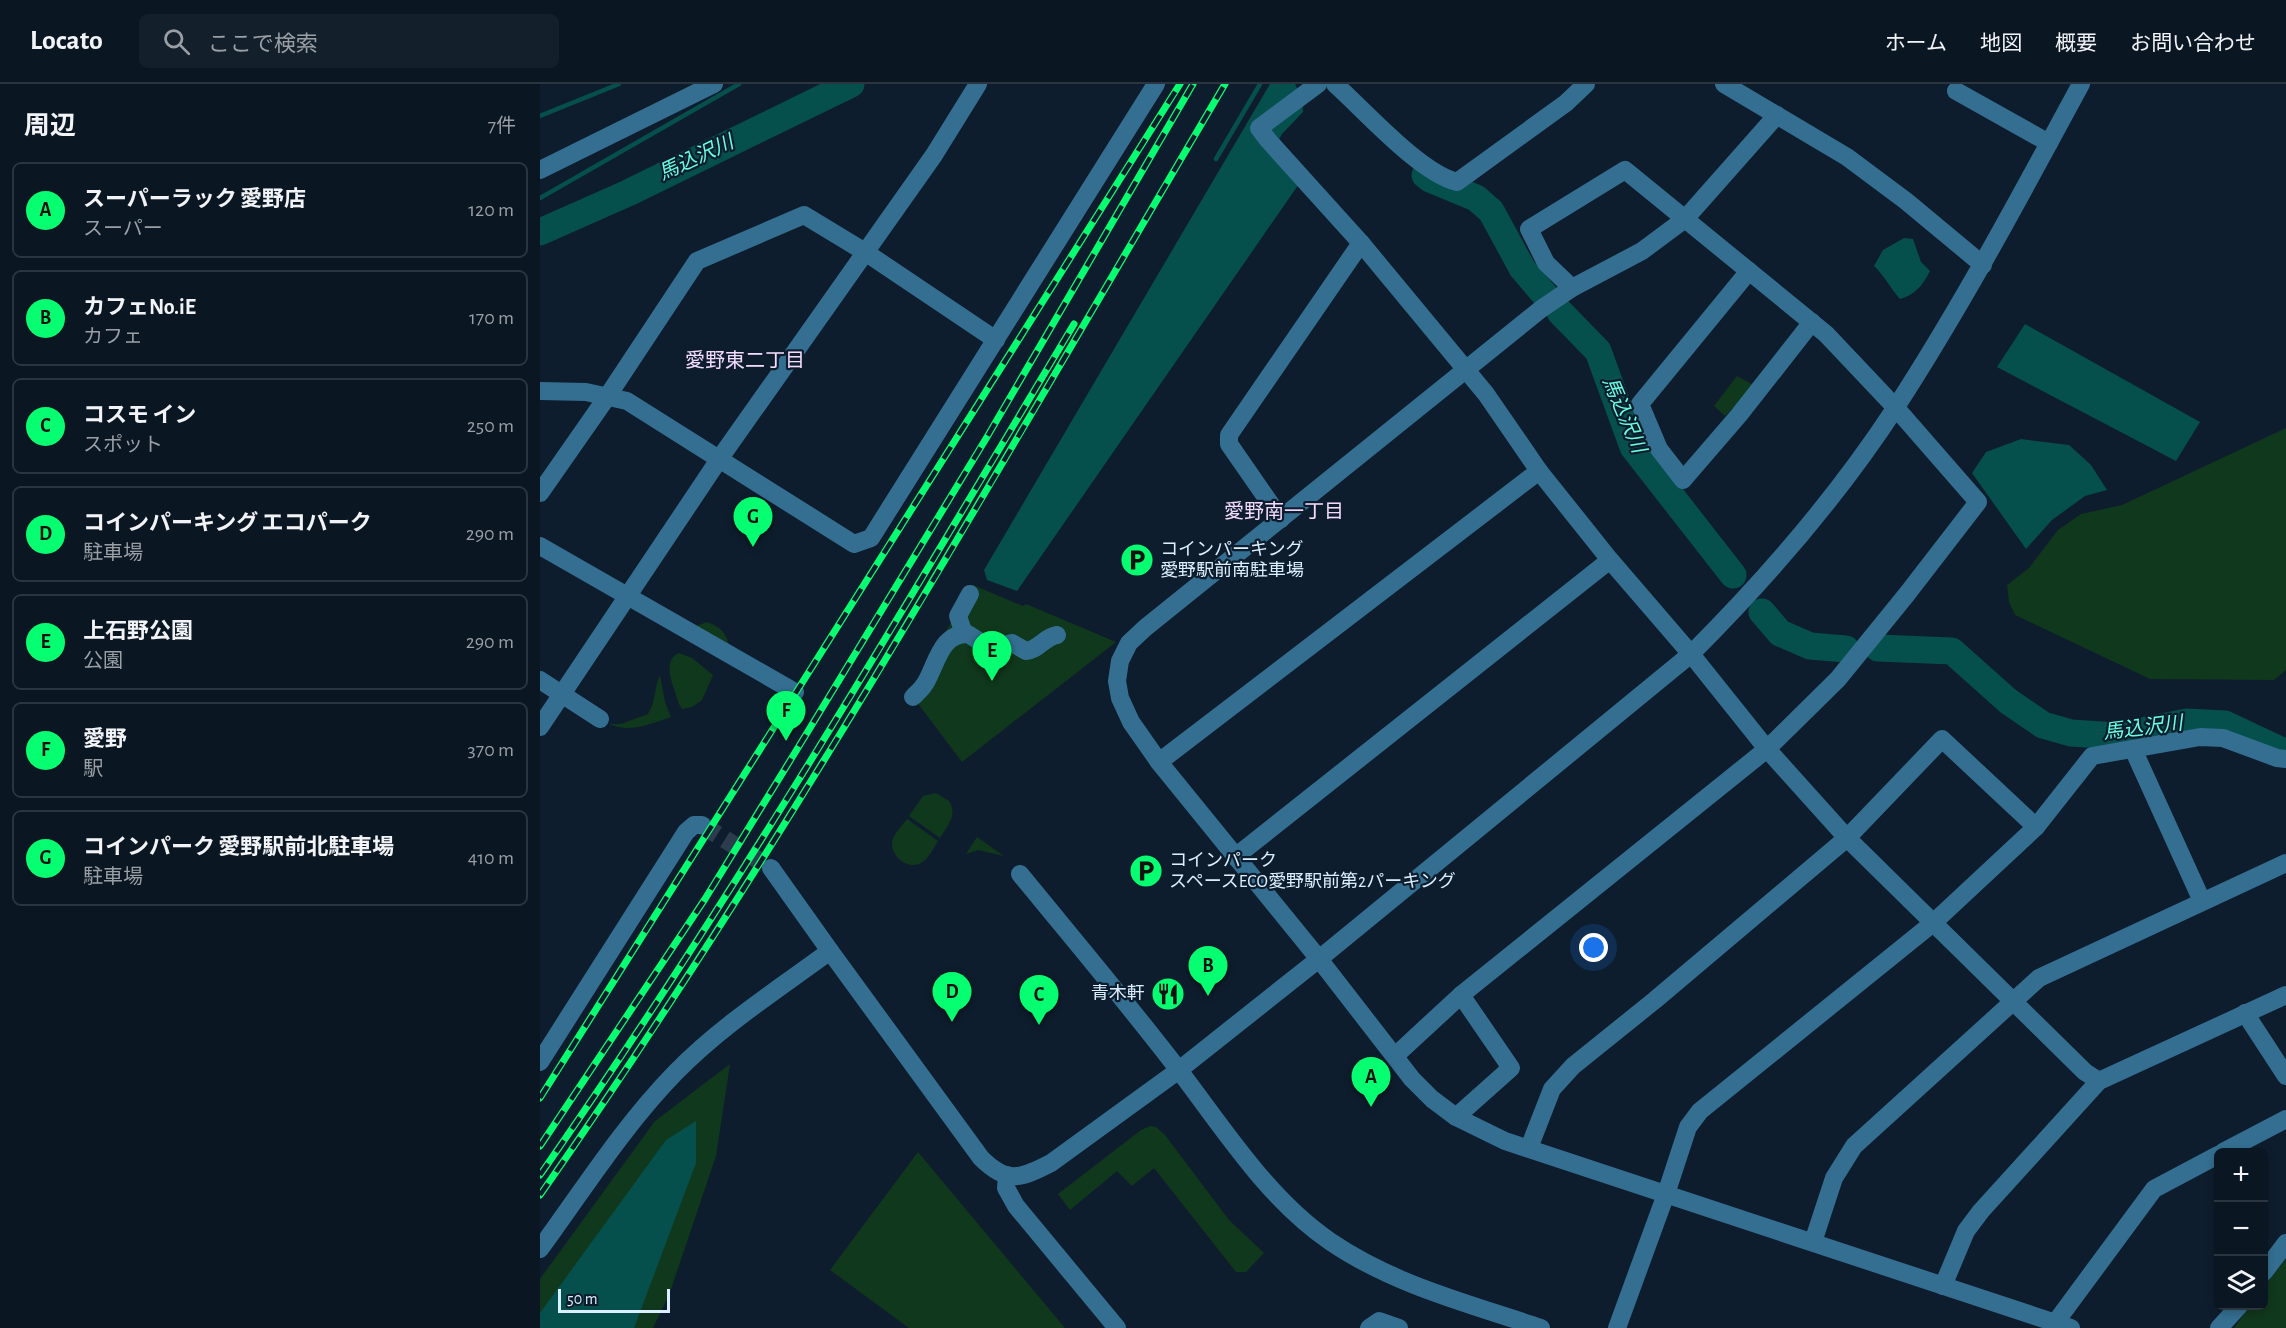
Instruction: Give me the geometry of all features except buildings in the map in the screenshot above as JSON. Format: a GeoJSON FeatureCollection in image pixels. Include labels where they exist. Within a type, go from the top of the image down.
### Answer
{"type":"FeatureCollection","features":[{"type":"Feature","properties":{"kind":"street"},"geometry":{"type":"LineString","coordinates":[[540,170],[714,84]]}},
{"type":"Feature","properties":{"kind":"street"},"geometry":{"type":"LineString","coordinates":[[540,727],[720,458],[934,155],[978,84]]}},
{"type":"Feature","properties":{"kind":"street"},"geometry":{"type":"LineString","coordinates":[[540,391],[586,392],[627,401],[854,544],[871,538],[1156,84]]}},
{"type":"Feature","properties":{"kind":"street"},"geometry":{"type":"LineString","coordinates":[[1318,84],[1259,128],[1268,140],[1361,243],[1486,394],[1539,471],[1767,749],[1847,838],[2085,1072],[2100,1081]]}},
{"type":"Feature","properties":{"kind":"street"},"geometry":{"type":"LineString","coordinates":[[1335,84],[1425,167],[1444,179],[1456,182],[1566,103],[1586,84]]}},
{"type":"Feature","properties":{"kind":"street"},"geometry":{"type":"LineString","coordinates":[[1725,84],[1847,157],[1906,201],[1983,265]]}},
{"type":"Feature","properties":{"kind":"street"},"geometry":{"type":"LineString","coordinates":[[771,868],[981,1158],[995,1171],[1007,1175],[1028,1174],[1051,1163],[1179,1070],[1319,959],[1691,654],[1739,605],[1819,512],[1896,408],[1983,265],[2081,84]]}},
{"type":"Feature","properties":{"kind":"street"},"geometry":{"type":"LineString","coordinates":[[1956,91],[2049,143]]}},
{"type":"Feature","properties":{"kind":"street"},"geometry":{"type":"LineString","coordinates":[[1777,115],[1685,219],[1642,251],[1572,288],[1541,309],[1145,628],[1129,643],[1120,661],[1117,681],[1125,712],[1159,762],[1319,959],[1412,1079],[1432,1099],[1456,1117],[1482,1131],[2063,1325],[2154,1189],[2214,1157]]}},
{"type":"Feature","properties":{"kind":"street"},"geometry":{"type":"LineString","coordinates":[[1395,1056],[1461,995],[1767,749],[1838,679],[1978,502],[1896,408],[1826,333],[1625,171],[1529,229],[1546,263],[1572,288]]}},
{"type":"Feature","properties":{"kind":"street"},"geometry":{"type":"LineString","coordinates":[[540,493],[697,261],[804,214],[866,252],[996,340]]}},
{"type":"Feature","properties":{"kind":"street"},"geometry":{"type":"LineString","coordinates":[[1281,519],[1228,444],[1229,435],[1361,243]]}},
{"type":"Feature","properties":{"kind":"street"},"geometry":{"type":"LineString","coordinates":[[1749,271],[1640,404],[1659,449],[1683,480],[1739,415],[1812,322]]}},
{"type":"Feature","properties":{"kind":"street"},"geometry":{"type":"LineString","coordinates":[[1159,762],[1539,471]]}},
{"type":"Feature","properties":{"kind":"street"},"geometry":{"type":"LineString","coordinates":[[540,546],[795,692]]}},
{"type":"Feature","properties":{"kind":"street"},"geometry":{"type":"LineString","coordinates":[[1235,857],[1610,560]]}},
{"type":"Feature","properties":{"kind":"street"},"geometry":{"type":"LineString","coordinates":[[964,634],[958,616],[970,594]]}},
{"type":"Feature","properties":{"kind":"street"},"geometry":{"type":"LineString","coordinates":[[914,697],[926,681],[940,650],[954,636],[964,634],[974,636],[990,648],[1012,643],[1026,651],[1037,649],[1047,638],[1057,635]]}},
{"type":"Feature","properties":{"kind":"street"},"geometry":{"type":"LineString","coordinates":[[540,681],[600,719]]}},
{"type":"Feature","properties":{"kind":"street"},"geometry":{"type":"LineString","coordinates":[[1617,1328],[1688,1127],[1700,1111],[1933,923],[2036,827],[2092,756],[2200,737],[2223,738],[2277,758],[2286,759]]}},
{"type":"Feature","properties":{"kind":"street"},"geometry":{"type":"LineString","coordinates":[[1529,1148],[1552,1089],[1573,1066],[1847,838],[1942,739],[2036,827]]}},
{"type":"Feature","properties":{"kind":"street"},"geometry":{"type":"LineString","coordinates":[[2133,748],[2202,901]]}},
{"type":"Feature","properties":{"kind":"street"},"geometry":{"type":"LineString","coordinates":[[540,1062],[686,832],[694,825],[702,825]]}},
{"type":"Feature","properties":{"kind":"street"},"geometry":{"type":"LineString","coordinates":[[1813,1242],[1834,1178],[1854,1146],[2039,978],[2286,863]]}},
{"type":"Feature","properties":{"kind":"street"},"geometry":{"type":"LineString","coordinates":[[1020,874],[1179,1070],[1273,1192],[1304,1222],[1378,1270],[1541,1328]]}},
{"type":"Feature","properties":{"kind":"street"},"geometry":{"type":"LineString","coordinates":[[540,1249],[640,1112],[676,1072],[718,1034],[830,951]]}},
{"type":"Feature","properties":{"kind":"street"},"geometry":{"type":"LineString","coordinates":[[1456,1117],[1511,1068],[1461,995]]}},
{"type":"Feature","properties":{"kind":"street"},"geometry":{"type":"LineString","coordinates":[[1943,1286],[1966,1231],[1981,1210],[2100,1081],[2286,995]]}},
{"type":"Feature","properties":{"kind":"street"},"geometry":{"type":"LineString","coordinates":[[2245,1013],[2286,1076]]}},
{"type":"Feature","properties":{"kind":"street"},"geometry":{"type":"LineString","coordinates":[[2231,1148],[2286,1119]]}},
{"type":"Feature","properties":{"kind":"street"},"geometry":{"type":"LineString","coordinates":[[1007,1175],[1006,1188],[1016,1206],[1117,1328]]}},
{"type":"Feature","properties":{"kind":"street"},"geometry":{"type":"LineString","coordinates":[[2268,1267],[2286,1243]]}},
{"type":"Feature","properties":{"kind":"street"},"geometry":{"type":"LineString","coordinates":[[2219,1328],[2235,1310]]}},
{"type":"Feature","properties":{"kind":"street"},"geometry":{"type":"LineString","coordinates":[[1369,1328],[1379,1321],[1399,1328]]}},
{"type":"Feature","properties":{"kind":"shaded area"},"geometry":{"type":"Polygon","coordinates":[[[1270,84],[1295,84],[1302,98],[1303,112],[1282,134],[1270,155],[1301,181],[1017,591],[987,580],[984,570],[1270,84]]]}},
{"type":"Feature","properties":{"kind":"shaded area"},"geometry":{"type":"Polygon","coordinates":[[[1904,238],[1913,239],[1921,262],[1930,271],[1918,289],[1900,299],[1874,266],[1883,250],[1904,238]]]}},
{"type":"Feature","properties":{"kind":"shaded area"},"geometry":{"type":"Polygon","coordinates":[[[2025,324],[2200,422],[2176,461],[1997,367],[2025,324]]]}},
{"type":"Feature","properties":{"kind":"shaded area"},"geometry":{"type":"Polygon","coordinates":[[[1737,376],[1755,386],[1725,416],[1714,406],[1737,376]]]}},
{"type":"Feature","properties":{"kind":"shaded area"},"geometry":{"type":"Polygon","coordinates":[[[2286,428],[2286,670],[2274,680],[2150,679],[2015,615],[2009,602],[2007,585],[2029,568],[2058,530],[2081,514],[2122,505],[2286,428]]]}},
{"type":"Feature","properties":{"kind":"shaded area"},"geometry":{"type":"Polygon","coordinates":[[[2021,439],[2069,445],[2091,465],[2107,490],[2085,496],[2052,520],[2026,549],[1972,473],[1986,452],[2021,439]]]}},
{"type":"Feature","properties":{"kind":"shaded area"},"geometry":{"type":"Polygon","coordinates":[[[973,585],[1023,606],[1026,604],[1116,642],[962,762],[910,693],[973,585]]]}},
{"type":"Feature","properties":{"kind":"shaded area"},"geometry":{"type":"Polygon","coordinates":[[[707,622],[718,627],[724,634],[730,655],[688,629],[707,622]]]}},
{"type":"Feature","properties":{"kind":"shaded area"},"geometry":{"type":"Polygon","coordinates":[[[679,653],[692,658],[713,675],[702,700],[692,707],[682,709],[670,676],[670,662],[679,653]]]}},
{"type":"Feature","properties":{"kind":"shaded area"},"geometry":{"type":"Polygon","coordinates":[[[660,675],[665,702],[671,717],[633,728],[610,724],[621,724],[648,714],[660,675]]]}},
{"type":"Feature","properties":{"kind":"shaded area"},"geometry":{"type":"Polygon","coordinates":[[[936,793],[949,801],[953,811],[951,820],[940,838],[909,816],[923,796],[936,793]]]}},
{"type":"Feature","properties":{"kind":"shaded area"},"geometry":{"type":"Polygon","coordinates":[[[907,819],[938,841],[928,857],[919,864],[904,862],[895,855],[893,849],[894,837],[907,819]]]}},
{"type":"Feature","properties":{"kind":"shaded area"},"geometry":{"type":"Polygon","coordinates":[[[977,837],[1004,856],[978,850],[966,854],[977,837]]]}},
{"type":"Feature","properties":{"kind":"shaded area"},"geometry":{"type":"Polygon","coordinates":[[[730,1064],[716,1156],[669,1295],[653,1328],[540,1328],[540,1279],[655,1121],[730,1064]]]}},
{"type":"Feature","properties":{"kind":"shaded area"},"geometry":{"type":"Polygon","coordinates":[[[696,1121],[696,1163],[634,1328],[540,1328],[540,1313],[666,1140],[696,1121]]]}},
{"type":"Feature","properties":{"kind":"shaded area"},"geometry":{"type":"Polygon","coordinates":[[[1150,1126],[1156,1127],[1165,1135],[1229,1220],[1264,1253],[1246,1272],[1236,1272],[1154,1168],[1132,1186],[1117,1171],[1070,1210],[1058,1194],[1141,1130],[1150,1126]]]}},
{"type":"Feature","properties":{"kind":"shaded area"},"geometry":{"type":"Polygon","coordinates":[[[918,1152],[1065,1328],[909,1328],[830,1270],[918,1152]]]}},
{"type":"Feature","properties":{"kind":"shaded area"},"geometry":{"type":"Polygon","coordinates":[[[2286,1259],[2286,1328],[2234,1328],[2247,1310],[2268,1310],[2268,1281],[2286,1259]]]}},
{"type":"Feature","properties":{"kind":"waterway"},"geometry":{"type":"LineString","coordinates":[[540,116],[619,84]]}},
{"type":"Feature","properties":{"kind":"waterway"},"geometry":{"type":"LineString","coordinates":[[540,198],[739,84]]}},
{"type":"Feature","properties":{"kind":"waterway","name":"馬込沢川"},"geometry":{"type":"LineString","coordinates":[[540,232],[628,193],[851,84]]}},
{"type":"Feature","properties":{"kind":"waterway"},"geometry":{"type":"LineString","coordinates":[[1216,159],[1260,84]]}},
{"type":"Feature","properties":{"kind":"waterway","name":"馬込沢川"},"geometry":{"type":"LineString","coordinates":[[1425,175],[1476,198],[1491,211],[1522,268],[1545,295]]}},
{"type":"Feature","properties":{"kind":"waterway","name":"馬込沢川"},"geometry":{"type":"LineString","coordinates":[[1560,312],[1598,351],[1633,447],[1733,575]]}},
{"type":"Feature","properties":{"kind":"waterway","name":"馬込沢川"},"geometry":{"type":"LineString","coordinates":[[1762,612],[1780,633],[1810,646],[1846,649]]}},
{"type":"Feature","properties":{"kind":"waterway","name":"馬込沢川"},"geometry":{"type":"LineString","coordinates":[[1878,648],[1952,651],[2008,701],[2043,725],[2071,733],[2117,736],[2187,722],[2225,724],[2286,751]]}},
{"type":"Feature","properties":{"kind":"tunnel"},"geometry":{"type":"LineString","coordinates":[[702,825],[771,868]]}},
{"type":"Feature","properties":{"kind":"railway"},"geometry":{"type":"LineString","coordinates":[[540,1098],[1180,84]]}},
{"type":"Feature","properties":{"kind":"railway"},"geometry":{"type":"LineString","coordinates":[[540,1146],[705,899],[987,437],[1193,84]]}},
{"type":"Feature","properties":{"kind":"railway"},"geometry":{"type":"LineString","coordinates":[[540,1195],[721,924],[808,785],[977,506],[1225,84]]}},
{"type":"Feature","properties":{"kind":"railway"},"geometry":{"type":"LineString","coordinates":[[540,1175],[680,967],[748,861],[1074,324]]}},
{"type":"Feature","properties":{"kind":"place","name":"コインパーク 愛野駅前北駐車場"},"geometry":{"type":"Point","coordinates":[753,547]}},
{"type":"Feature","properties":{"kind":"place","name":"コインパーキング 愛野駅前南駐車場"},"geometry":{"type":"Point","coordinates":[1137,560]}},
{"type":"Feature","properties":{"kind":"place","name":"上石野公園"},"geometry":{"type":"Point","coordinates":[992,681]}},
{"type":"Feature","properties":{"kind":"place","name":"愛野"},"geometry":{"type":"Point","coordinates":[786,741]}},
{"type":"Feature","properties":{"kind":"place","name":"コインパーク スペースECO愛野駅前第2パーキング"},"geometry":{"type":"Point","coordinates":[1146,871]}},
{"type":"Feature","properties":{"kind":"place","name":"青木軒"},"geometry":{"type":"Point","coordinates":[1168,994]}},
{"type":"Feature","properties":{"kind":"place","name":"カフェNo.iE"},"geometry":{"type":"Point","coordinates":[1208,996]}},
{"type":"Feature","properties":{"kind":"place","name":"コインパーキング エコパーク"},"geometry":{"type":"Point","coordinates":[952,1022]}},
{"type":"Feature","properties":{"kind":"place","name":"コスモ イン"},"geometry":{"type":"Point","coordinates":[1039,1025]}},
{"type":"Feature","properties":{"kind":"place","name":"スーパーラック 愛野店"},"geometry":{"type":"Point","coordinates":[1371,1107]}},
{"type":"Feature","properties":{"kind":"district","name":"愛野東二丁目"},"geometry":{"type":"Point","coordinates":[745,361]}},
{"type":"Feature","properties":{"kind":"district","name":"愛野南一丁目"},"geometry":{"type":"Point","coordinates":[1284,512]}}]}
